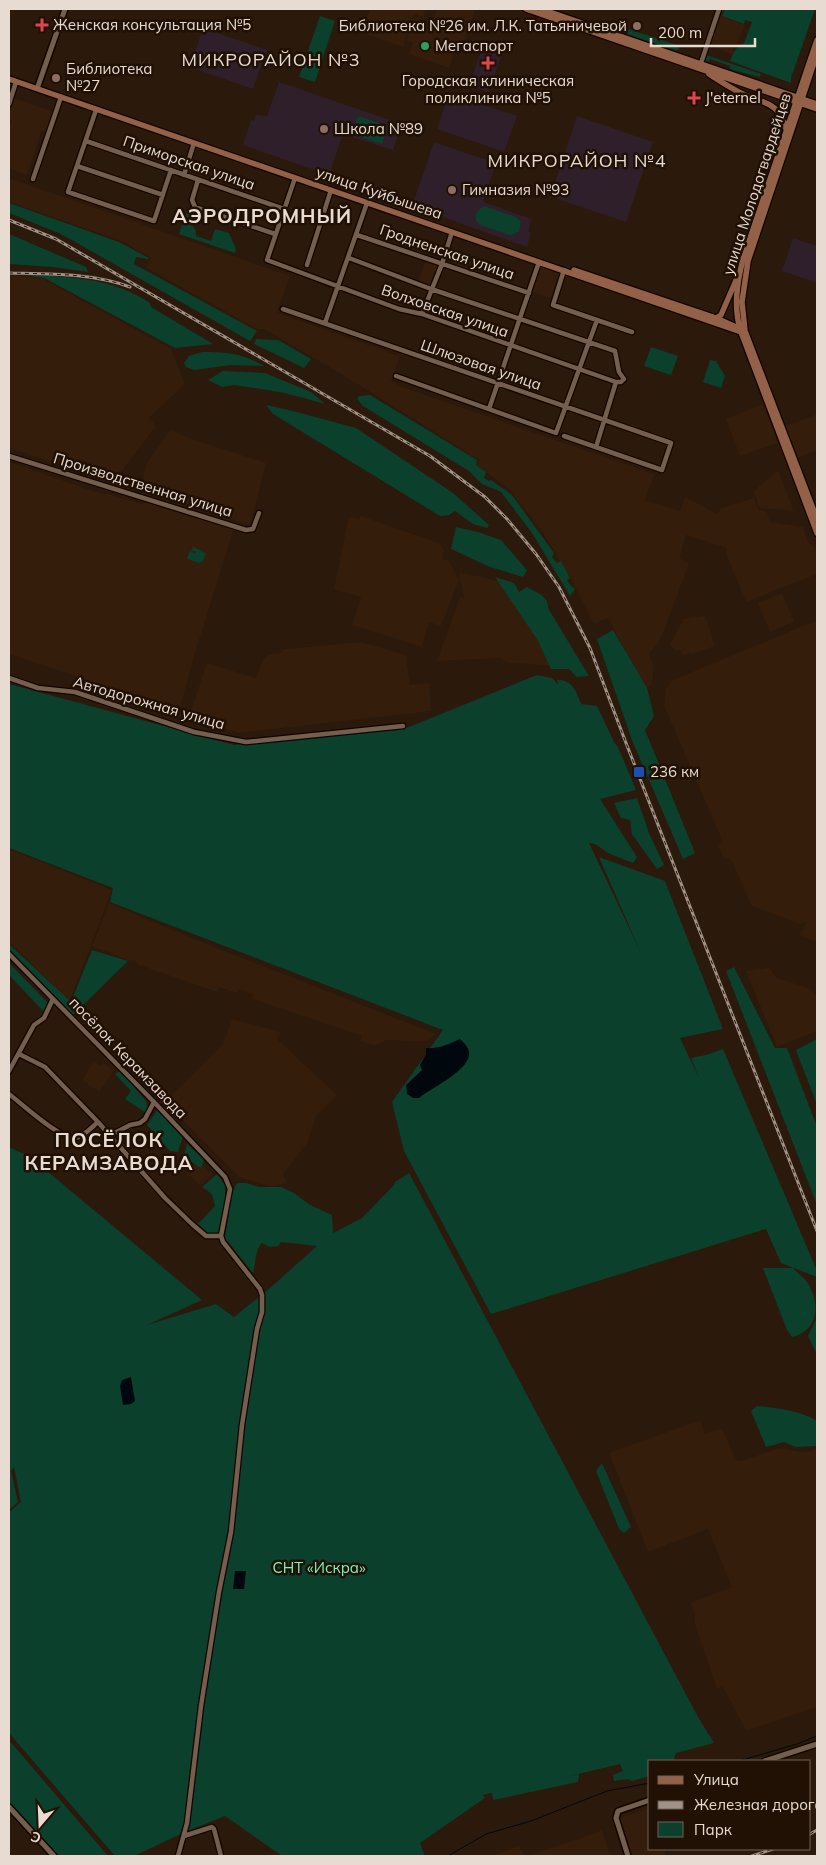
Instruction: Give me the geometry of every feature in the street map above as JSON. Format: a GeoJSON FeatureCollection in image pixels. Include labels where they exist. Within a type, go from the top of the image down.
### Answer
{"type":"FeatureCollection","features":[{"type":"Feature","properties":{"kind":"main road"},"geometry":{"type":"LineString","coordinates":[[526,9],[700,64],[766,91],[817,104]]}},
{"type":"Feature","properties":{"kind":"main road"},"geometry":{"type":"LineString","coordinates":[[541,9],[783,92],[817,109]]}},
{"type":"Feature","properties":{"kind":"main road","name":"улица Молодогвардейцев"},"geometry":{"type":"LineString","coordinates":[[742,330],[742,302],[748,261],[817,40]]}},
{"type":"Feature","properties":{"kind":"main road","name":"улица Молодогвардейцев"},"geometry":{"type":"LineString","coordinates":[[817,54],[786,131],[748,243],[739,274],[736,303],[742,330],[817,519]]}},
{"type":"Feature","properties":{"kind":"main road"},"geometry":{"type":"LineString","coordinates":[[700,64],[742,94],[771,104],[783,119],[786,131]]}},
{"type":"Feature","properties":{"kind":"main road","name":"улица Куйбышева"},"geometry":{"type":"LineString","coordinates":[[9,78],[742,330]]}},
{"type":"Feature","properties":{"kind":"main road","name":"улица Куйбышева"},"geometry":{"type":"LineString","coordinates":[[9,78],[16,82],[97,108]]}},
{"type":"Feature","properties":{"kind":"main road"},"geometry":{"type":"LineString","coordinates":[[766,91],[784,95],[783,92]]}},
{"type":"Feature","properties":{"kind":"main road","name":"улица Куйбышева"},"geometry":{"type":"LineString","coordinates":[[540,260],[564,270],[627,290]]}},
{"type":"Feature","properties":{"kind":"main road"},"geometry":{"type":"LineString","coordinates":[[716,318],[722,315],[739,274]]}},
{"type":"Feature","properties":{"kind":"main road","name":"улица Куйбышева"},"geometry":{"type":"LineString","coordinates":[[663,302],[716,318],[742,330]]}},
{"type":"Feature","properties":{"kind":"main road","name":"улица Молодогвардейцев"},"geometry":{"type":"LineString","coordinates":[[790,453],[817,533]]}},
{"type":"Feature","properties":{"kind":"street"},"geometry":{"type":"LineString","coordinates":[[38,88],[65,9]]}},
{"type":"Feature","properties":{"kind":"street"},"geometry":{"type":"LineString","coordinates":[[700,64],[719,9]]}},
{"type":"Feature","properties":{"kind":"street"},"geometry":{"type":"LineString","coordinates":[[9,104],[16,82]]}},
{"type":"Feature","properties":{"kind":"street"},"geometry":{"type":"LineString","coordinates":[[33,179],[61,97]]}},
{"type":"Feature","properties":{"kind":"street"},"geometry":{"type":"LineString","coordinates":[[97,108],[68,192],[154,221],[171,170]]}},
{"type":"Feature","properties":{"kind":"street","name":"Приморская улица"},"geometry":{"type":"LineString","coordinates":[[86,141],[284,210]]}},
{"type":"Feature","properties":{"kind":"street"},"geometry":{"type":"LineString","coordinates":[[184,175],[195,142]]}},
{"type":"Feature","properties":{"kind":"street"},"geometry":{"type":"LineString","coordinates":[[77,166],[163,195]]}},
{"type":"Feature","properties":{"kind":"street"},"geometry":{"type":"LineString","coordinates":[[198,180],[192,200],[195,207],[275,234],[296,176]]}},
{"type":"Feature","properties":{"kind":"street"},"geometry":{"type":"LineString","coordinates":[[307,265],[332,188]]}},
{"type":"Feature","properties":{"kind":"street"},"geometry":{"type":"LineString","coordinates":[[325,323],[368,201]]}},
{"type":"Feature","properties":{"kind":"street"},"geometry":{"type":"LineString","coordinates":[[422,314],[442,264],[452,230]]}},
{"type":"Feature","properties":{"kind":"street","name":"Волховская улица"},"geometry":{"type":"LineString","coordinates":[[275,234],[267,260],[399,309],[422,314],[616,382]]}},
{"type":"Feature","properties":{"kind":"street","name":"Гродненская улица"},"geometry":{"type":"LineString","coordinates":[[357,234],[529,294]]}},
{"type":"Feature","properties":{"kind":"street"},"geometry":{"type":"LineString","coordinates":[[349,258],[431,289],[615,351],[619,372],[624,379],[616,382],[596,447],[564,436]]}},
{"type":"Feature","properties":{"kind":"street"},"geometry":{"type":"LineString","coordinates":[[489,409],[540,260]]}},
{"type":"Feature","properties":{"kind":"street"},"geometry":{"type":"LineString","coordinates":[[564,270],[553,305],[632,332]]}},
{"type":"Feature","properties":{"kind":"street","name":"Шлюзовая улица"},"geometry":{"type":"LineString","coordinates":[[283,309],[671,443],[662,470],[596,447]]}},
{"type":"Feature","properties":{"kind":"street"},"geometry":{"type":"LineString","coordinates":[[396,376],[556,433],[596,320]]}},
{"type":"Feature","properties":{"kind":"street","name":"Производственная улица"},"geometry":{"type":"LineString","coordinates":[[9,456],[246,530],[253,529],[259,513]]}},
{"type":"Feature","properties":{"kind":"street","name":"Автодорожная улица"},"geometry":{"type":"LineString","coordinates":[[9,678],[38,688],[76,692],[194,732],[246,742],[403,726]]}},
{"type":"Feature","properties":{"kind":"street"},"geometry":{"type":"LineString","coordinates":[[9,954],[53,999],[44,1018],[34,1025],[9,1071]]}},
{"type":"Feature","properties":{"kind":"street","name":"посёлок Керамзавода"},"geometry":{"type":"LineString","coordinates":[[53,999],[154,1102],[228,1182],[230,1189],[221,1236]]}},
{"type":"Feature","properties":{"kind":"street"},"geometry":{"type":"LineString","coordinates":[[18,1054],[46,1067],[98,1122],[164,1198],[193,1225],[206,1236],[221,1236],[223,1242],[262,1295],[262,1312],[257,1330],[242,1425],[231,1532],[219,1592],[201,1706],[194,1774],[184,1836],[178,1856]]}},
{"type":"Feature","properties":{"kind":"street"},"geometry":{"type":"LineString","coordinates":[[9,1094],[42,1120],[70,1138],[78,1138],[98,1122]]}},
{"type":"Feature","properties":{"kind":"street"},"geometry":{"type":"LineString","coordinates":[[109,1136],[130,1125],[140,1123],[145,1119],[154,1102]]}},
{"type":"Feature","properties":{"kind":"street"},"geometry":{"type":"LineString","coordinates":[[768,1760],[817,1744]]}},
{"type":"Feature","properties":{"kind":"street"},"geometry":{"type":"LineString","coordinates":[[628,1856],[616,1818],[618,1811],[648,1801]]}},
{"type":"Feature","properties":{"kind":"street"},"geometry":{"type":"LineString","coordinates":[[9,1807],[54,1856]]}},
{"type":"Feature","properties":{"kind":"street"},"geometry":{"type":"LineString","coordinates":[[184,1836],[212,1827],[221,1856]]}},
{"type":"Feature","properties":{"kind":"shaded area"},"geometry":{"type":"Polygon","coordinates":[[[370,9],[426,9],[423,17],[414,14],[403,47],[362,33],[370,9]]]}},
{"type":"Feature","properties":{"kind":"shaded area"},"geometry":{"type":"Polygon","coordinates":[[[437,9],[475,9],[470,33],[468,32],[463,43],[466,46],[455,50],[449,68],[409,54],[413,43],[406,40],[413,19],[418,18],[421,23],[431,26],[437,9]]]}},
{"type":"Feature","properties":{"kind":"shaded area"},"geometry":{"type":"Polygon","coordinates":[[[718,15],[745,25],[732,54],[708,45],[718,15]]]}},
{"type":"Feature","properties":{"kind":"shaded area"},"geometry":{"type":"Polygon","coordinates":[[[203,28],[267,50],[253,89],[190,67],[203,28]]]}},
{"type":"Feature","properties":{"kind":"shaded area","name":"Городская клиническая поликлиника №5"},"geometry":{"type":"Polygon","coordinates":[[[482,49],[501,56],[489,92],[469,85],[482,49]]]}},
{"type":"Feature","properties":{"kind":"shaded area","name":"Школа №89"},"geometry":{"type":"Polygon","coordinates":[[[279,82],[402,124],[393,150],[343,134],[329,175],[243,145],[251,120],[254,121],[256,115],[267,116],[279,82]]]}},
{"type":"Feature","properties":{"kind":"shaded area"},"geometry":{"type":"Polygon","coordinates":[[[449,93],[517,116],[504,152],[437,129],[449,93]]]}},
{"type":"Feature","properties":{"kind":"shaded area"},"geometry":{"type":"Polygon","coordinates":[[[14,98],[54,112],[47,132],[42,130],[27,175],[9,169],[9,128],[12,120],[9,118],[9,115],[14,98]]]}},
{"type":"Feature","properties":{"kind":"shaded area"},"geometry":{"type":"Polygon","coordinates":[[[577,116],[653,142],[626,222],[557,199],[557,197],[551,195],[577,116]]]}},
{"type":"Feature","properties":{"kind":"shaded area","name":"Гимназия №93"},"geometry":{"type":"Polygon","coordinates":[[[434,142],[496,163],[483,202],[532,219],[528,231],[531,233],[527,247],[412,206],[434,142]]]}},
{"type":"Feature","properties":{"kind":"shaded area"},"geometry":{"type":"Polygon","coordinates":[[[9,178],[290,276],[277,312],[400,356],[391,381],[405,388],[654,474],[645,500],[680,511],[685,497],[717,514],[721,508],[754,498],[759,510],[767,512],[770,522],[803,527],[807,540],[817,550],[817,574],[746,602],[726,554],[727,548],[686,535],[680,556],[681,560],[689,564],[659,643],[649,653],[654,667],[652,684],[645,689],[608,618],[594,624],[575,586],[542,531],[509,489],[476,465],[479,460],[338,372],[264,329],[259,330],[146,268],[151,258],[119,240],[9,202],[9,178]]]}},
{"type":"Feature","properties":{"kind":"shaded area"},"geometry":{"type":"Polygon","coordinates":[[[793,238],[817,246],[817,283],[782,271],[793,238]]]}},
{"type":"Feature","properties":{"kind":"shaded area"},"geometry":{"type":"Polygon","coordinates":[[[457,252],[470,257],[466,269],[453,265],[457,252]]]}},
{"type":"Feature","properties":{"kind":"shaded area"},"geometry":{"type":"Polygon","coordinates":[[[426,261],[439,266],[431,286],[418,281],[426,261]]]}},
{"type":"Feature","properties":{"kind":"shaded area"},"geometry":{"type":"Polygon","coordinates":[[[541,267],[559,273],[551,298],[532,292],[541,267]]]}},
{"type":"Feature","properties":{"kind":"shaded area"},"geometry":{"type":"Polygon","coordinates":[[[9,275],[42,278],[171,349],[185,384],[149,418],[156,426],[114,481],[9,448],[9,275]]]}},
{"type":"Feature","properties":{"kind":"shaded area"},"geometry":{"type":"Polygon","coordinates":[[[763,404],[778,443],[740,456],[726,419],[763,404]]]}},
{"type":"Feature","properties":{"kind":"shaded area"},"geometry":{"type":"Polygon","coordinates":[[[817,414],[817,450],[798,458],[786,426],[817,414]]]}},
{"type":"Feature","properties":{"kind":"shaded area"},"geometry":{"type":"Polygon","coordinates":[[[170,430],[266,463],[250,525],[140,490],[147,463],[170,430]]]}},
{"type":"Feature","properties":{"kind":"shaded area"},"geometry":{"type":"Polygon","coordinates":[[[9,462],[102,494],[142,504],[147,501],[234,528],[179,711],[9,654],[9,462]]]}},
{"type":"Feature","properties":{"kind":"shaded area"},"geometry":{"type":"Polygon","coordinates":[[[778,470],[794,511],[759,508],[754,491],[778,470]]]}},
{"type":"Feature","properties":{"kind":"shaded area"},"geometry":{"type":"Polygon","coordinates":[[[349,516],[359,519],[361,516],[439,543],[444,550],[442,559],[449,561],[459,580],[441,626],[429,622],[422,647],[352,625],[361,597],[334,589],[349,516]]]}},
{"type":"Feature","properties":{"kind":"shaded area"},"geometry":{"type":"Polygon","coordinates":[[[459,572],[508,583],[553,666],[506,662],[501,658],[437,661],[460,597],[464,598],[459,572]]]}},
{"type":"Feature","properties":{"kind":"shaded area"},"geometry":{"type":"Polygon","coordinates":[[[782,593],[794,622],[770,632],[758,603],[782,593]]]}},
{"type":"Feature","properties":{"kind":"shaded area"},"geometry":{"type":"Polygon","coordinates":[[[705,616],[715,646],[684,656],[681,650],[675,651],[670,645],[683,619],[705,616]]]}},
{"type":"Feature","properties":{"kind":"shaded area"},"geometry":{"type":"Polygon","coordinates":[[[817,620],[817,942],[799,935],[807,922],[800,924],[752,906],[730,858],[724,859],[718,845],[723,842],[664,706],[666,688],[673,680],[817,620]]]}},
{"type":"Feature","properties":{"kind":"shaded area"},"geometry":{"type":"Polygon","coordinates":[[[361,642],[406,655],[410,685],[429,683],[431,711],[239,733],[189,717],[207,663],[256,678],[264,658],[270,654],[281,653],[285,649],[361,642]]]}},
{"type":"Feature","properties":{"kind":"shaded area"},"geometry":{"type":"Polygon","coordinates":[[[9,849],[112,890],[70,1001],[9,942],[9,849]]]}},
{"type":"Feature","properties":{"kind":"shaded area"},"geometry":{"type":"Polygon","coordinates":[[[109,903],[187,936],[436,1034],[425,1042],[386,1040],[374,1046],[360,1041],[362,1036],[252,999],[253,994],[239,989],[237,993],[219,987],[217,992],[139,965],[134,960],[130,961],[92,946],[109,903]]]}},
{"type":"Feature","properties":{"kind":"shaded area"},"geometry":{"type":"Polygon","coordinates":[[[769,968],[777,978],[809,988],[817,996],[817,1031],[777,1047],[746,971],[769,968]]]}},
{"type":"Feature","properties":{"kind":"shaded area"},"geometry":{"type":"Polygon","coordinates":[[[232,1019],[281,1032],[277,1039],[337,1095],[316,1116],[308,1142],[283,1174],[287,1183],[272,1187],[239,1177],[165,1102],[223,1044],[232,1019]]]}},
{"type":"Feature","properties":{"kind":"shaded area"},"geometry":{"type":"Polygon","coordinates":[[[460,1039],[469,1050],[467,1061],[462,1067],[448,1079],[419,1098],[413,1098],[407,1094],[406,1085],[422,1070],[420,1065],[426,1054],[426,1048],[440,1047],[460,1039]]]}},
{"type":"Feature","properties":{"kind":"shaded area"},"geometry":{"type":"Polygon","coordinates":[[[94,1061],[100,1066],[103,1062],[114,1071],[99,1092],[82,1080],[94,1061]]]}},
{"type":"Feature","properties":{"kind":"shaded area"},"geometry":{"type":"Polygon","coordinates":[[[199,1159],[212,1175],[200,1186],[186,1172],[199,1159]]]}},
{"type":"Feature","properties":{"kind":"shaded area"},"geometry":{"type":"Polygon","coordinates":[[[131,1377],[135,1401],[131,1404],[123,1405],[120,1386],[122,1380],[131,1377]]]}},
{"type":"Feature","properties":{"kind":"shaded area"},"geometry":{"type":"Polygon","coordinates":[[[700,1420],[705,1434],[722,1428],[736,1460],[740,1461],[780,1448],[803,1452],[817,1449],[817,1707],[746,1731],[723,1687],[717,1689],[695,1624],[695,1614],[690,1603],[732,1587],[708,1529],[648,1552],[609,1453],[700,1420]]]}},
{"type":"Feature","properties":{"kind":"shaded area"},"geometry":{"type":"Polygon","coordinates":[[[235,1571],[246,1571],[244,1589],[233,1589],[235,1571]]]}},
{"type":"Feature","properties":{"kind":"shaded area"},"geometry":{"type":"Polygon","coordinates":[[[648,1809],[648,1850],[664,1850],[666,1856],[632,1856],[620,1818],[648,1809]]]}},
{"type":"Feature","properties":{"kind":"shaded area"},"geometry":{"type":"Polygon","coordinates":[[[602,1830],[610,1856],[526,1856],[581,1838],[602,1830]]]}},
{"type":"Feature","properties":{"kind":"shaded area"},"geometry":{"type":"Polygon","coordinates":[[[519,1846],[524,1856],[491,1856],[519,1846]]]}},
{"type":"Feature","properties":{"kind":"green space"},"geometry":{"type":"Polygon","coordinates":[[[725,9],[815,9],[791,78],[791,83],[730,61],[735,50],[744,43],[752,22],[745,20],[744,24],[722,16],[725,9]]]}},
{"type":"Feature","properties":{"kind":"green space"},"geometry":{"type":"Polygon","coordinates":[[[320,16],[335,21],[315,82],[299,77],[320,16]]]}},
{"type":"Feature","properties":{"kind":"green space"},"geometry":{"type":"Polygon","coordinates":[[[628,29],[680,46],[678,50],[675,50],[627,34],[628,29]]]}},
{"type":"Feature","properties":{"kind":"green space"},"geometry":{"type":"Polygon","coordinates":[[[706,55],[761,74],[760,77],[730,69],[730,66],[710,59],[709,61],[706,60],[706,55]]]}},
{"type":"Feature","properties":{"kind":"green space"},"geometry":{"type":"Polygon","coordinates":[[[358,116],[388,126],[382,144],[352,134],[358,116]]]}},
{"type":"Feature","properties":{"kind":"green space"},"geometry":{"type":"Polygon","coordinates":[[[9,203],[119,242],[149,258],[136,257],[134,264],[257,331],[250,341],[61,234],[9,213],[9,203]]]}},
{"type":"Feature","properties":{"kind":"green space"},"geometry":{"type":"Polygon","coordinates":[[[483,207],[516,217],[521,222],[519,231],[510,235],[480,225],[476,221],[476,216],[483,207]]]}},
{"type":"Feature","properties":{"kind":"green space"},"geometry":{"type":"Polygon","coordinates":[[[188,208],[192,210],[188,218],[196,231],[196,236],[211,241],[215,229],[229,233],[236,249],[235,253],[179,234],[188,208]]]}},
{"type":"Feature","properties":{"kind":"green space"},"geometry":{"type":"Polygon","coordinates":[[[9,234],[86,267],[88,272],[9,264],[9,234]]]}},
{"type":"Feature","properties":{"kind":"green space"},"geometry":{"type":"Polygon","coordinates":[[[24,275],[90,280],[121,288],[150,303],[151,307],[213,344],[175,348],[44,278],[24,275]]]}},
{"type":"Feature","properties":{"kind":"green space"},"geometry":{"type":"Polygon","coordinates":[[[256,339],[278,340],[311,359],[304,368],[254,344],[256,339]]]}},
{"type":"Feature","properties":{"kind":"green space"},"geometry":{"type":"Polygon","coordinates":[[[651,347],[678,356],[671,375],[644,366],[651,347]]]}},
{"type":"Feature","properties":{"kind":"green space"},"geometry":{"type":"Polygon","coordinates":[[[202,352],[234,354],[249,358],[264,366],[230,365],[194,370],[186,367],[184,363],[189,356],[202,352]]]}},
{"type":"Feature","properties":{"kind":"green space"},"geometry":{"type":"Polygon","coordinates":[[[710,360],[716,361],[725,376],[721,388],[703,382],[710,360]]]}},
{"type":"Feature","properties":{"kind":"green space"},"geometry":{"type":"Polygon","coordinates":[[[223,371],[265,373],[311,392],[325,404],[285,393],[255,388],[234,385],[222,387],[208,380],[223,371]]]}},
{"type":"Feature","properties":{"kind":"green space"},"geometry":{"type":"Polygon","coordinates":[[[370,395],[477,460],[476,465],[486,472],[484,478],[489,481],[491,480],[512,495],[554,553],[552,557],[557,563],[561,561],[570,578],[567,580],[575,589],[570,596],[532,533],[501,492],[482,484],[469,471],[363,406],[357,399],[359,396],[370,395]]]}},
{"type":"Feature","properties":{"kind":"green space"},"geometry":{"type":"Polygon","coordinates":[[[266,405],[356,428],[453,493],[489,525],[487,528],[473,524],[455,511],[449,515],[440,516],[273,414],[266,405]]]}},
{"type":"Feature","properties":{"kind":"green space"},"geometry":{"type":"Polygon","coordinates":[[[456,527],[501,540],[527,570],[523,577],[490,567],[451,549],[456,527]]]}},
{"type":"Feature","properties":{"kind":"green space"},"geometry":{"type":"Polygon","coordinates":[[[193,547],[206,554],[200,563],[187,559],[190,551],[195,554],[196,551],[191,551],[193,547]]]}},
{"type":"Feature","properties":{"kind":"green space"},"geometry":{"type":"Polygon","coordinates":[[[495,577],[514,583],[519,592],[527,587],[547,600],[548,608],[589,676],[577,677],[569,669],[551,669],[537,639],[495,577]]]}},
{"type":"Feature","properties":{"kind":"green space"},"geometry":{"type":"Polygon","coordinates":[[[613,630],[647,688],[654,716],[645,730],[695,853],[683,859],[632,740],[597,639],[613,630]]]}},
{"type":"Feature","properties":{"kind":"green space"},"geometry":{"type":"Polygon","coordinates":[[[537,675],[552,678],[558,684],[557,680],[567,682],[576,691],[581,704],[597,706],[618,747],[636,790],[600,799],[637,857],[633,863],[608,853],[595,844],[589,843],[641,953],[599,857],[665,881],[723,1029],[680,1038],[700,1080],[691,1058],[723,1049],[817,1271],[817,1277],[781,1263],[766,1229],[491,1314],[404,1151],[392,1102],[443,1030],[110,902],[113,888],[9,848],[9,684],[234,745],[409,727],[537,675]]]}},
{"type":"Feature","properties":{"kind":"green space"},"geometry":{"type":"Polygon","coordinates":[[[637,798],[649,833],[664,865],[657,869],[632,834],[630,820],[621,818],[614,803],[637,798]]]}},
{"type":"Feature","properties":{"kind":"green space"},"geometry":{"type":"Polygon","coordinates":[[[9,944],[71,1002],[92,950],[128,961],[72,1016],[9,950],[9,944]]]}},
{"type":"Feature","properties":{"kind":"green space"},"geometry":{"type":"Polygon","coordinates":[[[9,963],[48,1003],[44,1012],[9,975],[9,963]]]}},
{"type":"Feature","properties":{"kind":"green space"},"geometry":{"type":"Polygon","coordinates":[[[734,967],[775,1048],[787,1048],[817,1127],[817,1205],[726,971],[734,967]]]}},
{"type":"Feature","properties":{"kind":"green space"},"geometry":{"type":"Polygon","coordinates":[[[817,1039],[817,1105],[796,1050],[817,1039]]]}},
{"type":"Feature","properties":{"kind":"green space"},"geometry":{"type":"Polygon","coordinates":[[[120,1071],[146,1101],[148,1109],[146,1113],[125,1099],[131,1091],[115,1074],[120,1071]]]}},
{"type":"Feature","properties":{"kind":"green space"},"geometry":{"type":"Polygon","coordinates":[[[158,1109],[183,1136],[178,1152],[170,1151],[147,1125],[158,1109]]]}},
{"type":"Feature","properties":{"kind":"green space"},"geometry":{"type":"Polygon","coordinates":[[[187,1144],[204,1159],[201,1168],[192,1162],[185,1162],[184,1154],[187,1144]]]}},
{"type":"Feature","properties":{"kind":"green space","name":"СНТ «Искра»"},"geometry":{"type":"Polygon","coordinates":[[[9,1147],[30,1157],[202,1300],[147,1325],[216,1304],[234,1317],[317,1246],[281,1242],[278,1246],[270,1247],[262,1243],[257,1252],[253,1273],[225,1238],[232,1193],[237,1183],[246,1183],[259,1187],[281,1187],[294,1193],[310,1205],[332,1215],[333,1233],[362,1218],[395,1182],[409,1173],[698,1717],[714,1743],[676,1753],[673,1760],[648,1760],[648,1777],[632,1781],[628,1779],[614,1781],[613,1775],[623,1771],[620,1764],[557,1779],[579,1774],[578,1782],[493,1800],[492,1793],[483,1795],[485,1798],[420,1843],[425,1856],[282,1856],[225,1816],[134,1856],[115,1856],[9,1733],[9,1512],[21,1502],[14,1467],[11,1471],[18,1502],[9,1510],[9,1147]]]}},
{"type":"Feature","properties":{"kind":"green space"},"geometry":{"type":"Polygon","coordinates":[[[217,1174],[225,1185],[225,1201],[219,1233],[208,1233],[198,1224],[215,1206],[212,1194],[202,1187],[217,1174]]]}},
{"type":"Feature","properties":{"kind":"green space"},"geometry":{"type":"Polygon","coordinates":[[[763,1268],[793,1268],[807,1282],[816,1307],[812,1322],[808,1329],[801,1334],[792,1337],[787,1330],[763,1268]]]}},
{"type":"Feature","properties":{"kind":"green space"},"geometry":{"type":"Polygon","coordinates":[[[817,1318],[817,1355],[808,1336],[817,1318]]]}},
{"type":"Feature","properties":{"kind":"green space"},"geometry":{"type":"Polygon","coordinates":[[[757,1406],[796,1412],[817,1421],[817,1446],[796,1447],[784,1442],[766,1447],[751,1411],[757,1406]]]}},
{"type":"Feature","properties":{"kind":"green space"},"geometry":{"type":"Polygon","coordinates":[[[602,1463],[631,1527],[624,1533],[619,1529],[596,1471],[602,1463]]]}},
{"type":"Feature","properties":{"kind":"green space"},"geometry":{"type":"Polygon","coordinates":[[[9,1740],[108,1856],[59,1856],[9,1803],[9,1740]]]}},
{"type":"Feature","properties":{"kind":"waterway"},"geometry":{"type":"LineString","coordinates":[[742,1760],[817,1736]]}},
{"type":"Feature","properties":{"kind":"waterway"},"geometry":{"type":"LineString","coordinates":[[448,1856],[486,1834],[531,1821],[607,1791],[648,1783]]}},
{"type":"Feature","properties":{"kind":"railway"},"geometry":{"type":"LineString","coordinates":[[9,220],[56,239],[430,456],[485,497],[507,519],[536,554],[559,587],[590,648],[817,1231]]}},
{"type":"Feature","properties":{"kind":"railway"},"geometry":{"type":"LineString","coordinates":[[9,273],[86,277],[116,282],[130,287]]}},
{"type":"Feature","properties":{"kind":"railway"},"geometry":{"type":"LineString","coordinates":[[811,1833],[817,1830]]}},
{"type":"Feature","properties":{"kind":"railway"},"geometry":{"type":"LineString","coordinates":[[752,1856],[770,1850]]}},
{"type":"Feature","properties":{"kind":"place","name":"Женская консультация №5"},"geometry":{"type":"Point","coordinates":[42,25]}},
{"type":"Feature","properties":{"kind":"place","name":"Библиотека №26 им. Л.К. Татьяничевой"},"geometry":{"type":"Point","coordinates":[637,26]}},
{"type":"Feature","properties":{"kind":"place","name":"Мегаспорт"},"geometry":{"type":"Point","coordinates":[425,46]}},
{"type":"Feature","properties":{"kind":"place","name":"Городская клиническая поликлиника №5"},"geometry":{"type":"Point","coordinates":[488,63]}},
{"type":"Feature","properties":{"kind":"place","name":"Библиотека №27"},"geometry":{"type":"Point","coordinates":[56,78]}},
{"type":"Feature","properties":{"kind":"place","name":"J'eternel"},"geometry":{"type":"Point","coordinates":[694,98]}},
{"type":"Feature","properties":{"kind":"place","name":"Школа №89"},"geometry":{"type":"Point","coordinates":[324,129]}},
{"type":"Feature","properties":{"kind":"place","name":"Гимназия №93"},"geometry":{"type":"Point","coordinates":[452,190]}},
{"type":"Feature","properties":{"kind":"place","name":"236 км"},"geometry":{"type":"Point","coordinates":[639,772]}},
{"type":"Feature","properties":{"kind":"district","name":"МИКРОРАЙОН №3"},"geometry":{"type":"Point","coordinates":[271,60]}},
{"type":"Feature","properties":{"kind":"district","name":"МИКРОРАЙОН №4"},"geometry":{"type":"Point","coordinates":[577,161]}},
{"type":"Feature","properties":{"kind":"district","name":"АЭРОДРОМНЫЙ"},"geometry":{"type":"Point","coordinates":[262,216]}},
{"type":"Feature","properties":{"kind":"district","name":"ПОСЁЛОК КЕРАМЗАВОДА"},"geometry":{"type":"Point","coordinates":[109,1152]}}]}
